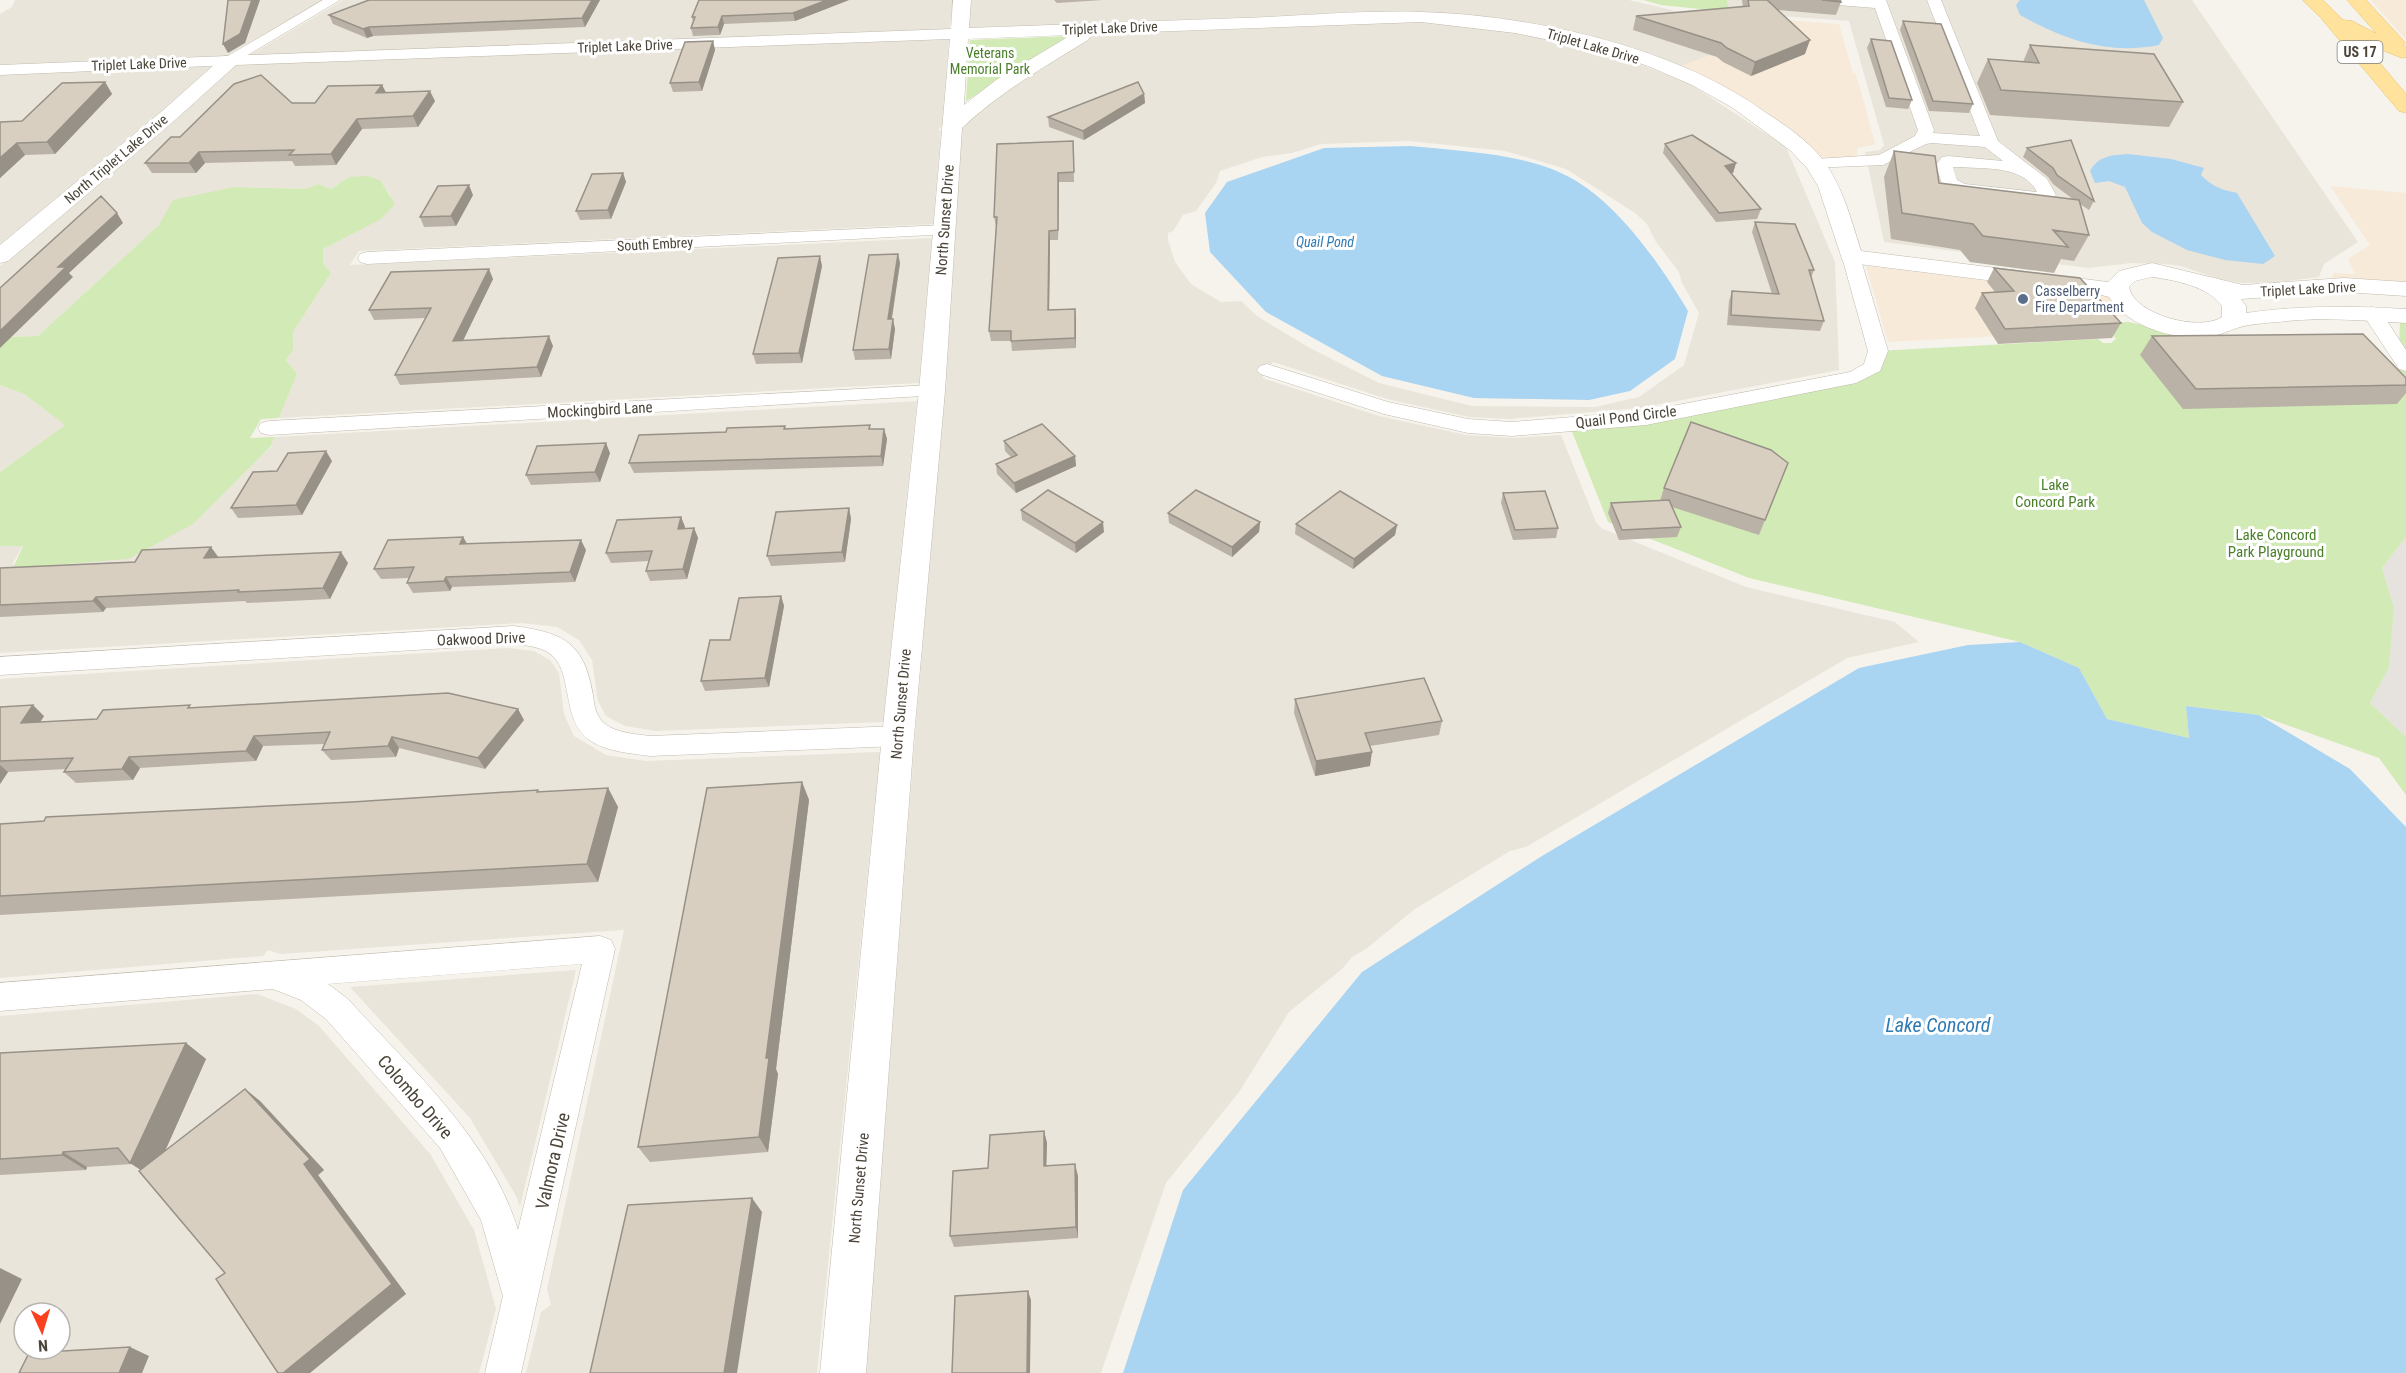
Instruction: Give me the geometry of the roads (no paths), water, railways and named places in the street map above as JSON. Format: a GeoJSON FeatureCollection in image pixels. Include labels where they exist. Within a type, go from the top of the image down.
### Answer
{"type":"FeatureCollection","features":[{"type":"Feature","properties":{"kind":"main road","name":"US 17"},"geometry":{"type":"LineString","coordinates":[[2312,0],[2328,14],[2406,107]]}},
{"type":"Feature","properties":{"kind":"main road","name":"US 17"},"geometry":{"type":"LineString","coordinates":[[2356,0],[2405,53]]}},
{"type":"Feature","properties":{"kind":"main road"},"geometry":{"type":"LineString","coordinates":[[2328,14],[2362,35],[2405,53]]}},
{"type":"Feature","properties":{"kind":"street"},"geometry":{"type":"LineString","coordinates":[[231,60],[333,0]]}},
{"type":"Feature","properties":{"kind":"street","name":"North Sunset Drive"},"geometry":{"type":"LineString","coordinates":[[843,1373],[898,736],[932,391],[962,0]]}},
{"type":"Feature","properties":{"kind":"street"},"geometry":{"type":"LineString","coordinates":[[1826,0],[1880,2],[1926,130],[1922,139]]}},
{"type":"Feature","properties":{"kind":"street"},"geometry":{"type":"LineString","coordinates":[[1934,0],[1990,142],[1996,150],[2022,168],[2043,184],[2046,196],[2037,198],[1958,188],[1949,183],[1944,164],[1950,161],[2022,168]]}},
{"type":"Feature","properties":{"kind":"street","name":"Triplet Lake Drive"},"geometry":{"type":"LineString","coordinates":[[0,70],[1421,16],[1483,21],[1532,29],[1601,46],[1646,61],[1717,90],[1758,114],[1815,164],[1832,193],[1850,252]]}},
{"type":"Feature","properties":{"kind":"street"},"geometry":{"type":"LineString","coordinates":[[952,127],[978,102],[1082,36],[1084,29]]}},
{"type":"Feature","properties":{"kind":"street","name":"North Triplet Lake Drive"},"geometry":{"type":"LineString","coordinates":[[0,256],[168,116],[231,60]]}},
{"type":"Feature","properties":{"kind":"street"},"geometry":{"type":"LineString","coordinates":[[1815,164],[1883,160],[1922,139],[1938,137],[1990,142]]}},
{"type":"Feature","properties":{"kind":"street","name":"South Embrey"},"geometry":{"type":"LineString","coordinates":[[367,258],[944,230]]}},
{"type":"Feature","properties":{"kind":"street"},"geometry":{"type":"LineString","coordinates":[[1850,252],[2099,287],[2120,285],[2137,271],[2169,272],[2187,276],[2211,286],[2228,299],[2234,307],[2234,315],[2230,322]]}},
{"type":"Feature","properties":{"kind":"street","name":"Quail Pond Circle"},"geometry":{"type":"LineString","coordinates":[[1267,370],[1384,408],[1468,426],[1512,429],[1657,416],[1856,377],[1873,367],[1878,351],[1850,252]]}},
{"type":"Feature","properties":{"kind":"street","name":"Triplet Lake Drive"},"geometry":{"type":"LineString","coordinates":[[2120,285],[2130,307],[2163,324],[2203,330],[2219,328],[2230,322],[2287,314],[2406,316]]}},
{"type":"Feature","properties":{"kind":"street","name":"Triplet Lake Drive"},"geometry":{"type":"LineString","coordinates":[[2211,286],[2243,292],[2344,285],[2406,289]]}},
{"type":"Feature","properties":{"kind":"street"},"geometry":{"type":"LineString","coordinates":[[2372,314],[2406,365]]}},
{"type":"Feature","properties":{"kind":"street","name":"Mockingbird Lane"},"geometry":{"type":"LineString","coordinates":[[269,428],[932,391]]}},
{"type":"Feature","properties":{"kind":"street","name":"Oakwood Drive"},"geometry":{"type":"LineString","coordinates":[[0,666],[514,635],[545,638],[564,649],[575,665],[582,708],[591,726],[614,740],[650,746],[898,736]]}},
{"type":"Feature","properties":{"kind":"street","name":"Colombo Drive"},"geometry":{"type":"LineString","coordinates":[[0,997],[600,949]]}},
{"type":"Feature","properties":{"kind":"street","name":"Valmora Drive"},"geometry":{"type":"LineString","coordinates":[[503,1373],[600,949]]}},
{"type":"Feature","properties":{"kind":"street","name":"Colombo Drive"},"geometry":{"type":"LineString","coordinates":[[269,974],[312,990],[337,1009],[452,1137],[496,1213],[522,1298]]}},
{"type":"Feature","properties":{"kind":"water"},"geometry":{"type":"Polygon","coordinates":[[[2020,0],[2144,0],[2163,38],[2159,45],[2140,48],[2087,43],[2054,32],[2020,15],[2016,5],[2020,0]]]}},
{"type":"Feature","properties":{"kind":"water","name":"Quail Pond"},"geometry":{"type":"Polygon","coordinates":[[[1410,146],[1488,154],[1527,161],[1563,174],[1601,199],[1650,253],[1688,311],[1675,359],[1630,391],[1589,400],[1474,398],[1382,376],[1266,312],[1210,252],[1205,213],[1227,182],[1324,148],[1410,146]]]}},
{"type":"Feature","properties":{"kind":"water"},"geometry":{"type":"Polygon","coordinates":[[[2128,154],[2171,159],[2204,168],[2201,175],[2209,182],[2237,193],[2275,256],[2263,264],[2225,260],[2187,250],[2152,232],[2142,223],[2125,187],[2109,181],[2095,183],[2090,171],[2101,159],[2128,154]]]}},
{"type":"Feature","properties":{"kind":"water","name":"Lake Concord"},"geometry":{"type":"Polygon","coordinates":[[[2020,642],[2079,668],[2107,719],[2189,738],[2186,706],[2259,715],[2350,769],[2406,827],[2406,1373],[1123,1373],[1183,1190],[1362,972],[1542,856],[1859,668],[1968,645],[2020,642]]]}},
{"type":"Feature","properties":{"kind":"place","name":"Casselberry Fire Department"},"geometry":{"type":"Point","coordinates":[2023,299]}},
{"type":"Feature","properties":{"kind":"park label","name":"Veterans Memorial Park"},"geometry":{"type":"Point","coordinates":[990,62]}},
{"type":"Feature","properties":{"kind":"park label","name":"Lake Concord Park"},"geometry":{"type":"Point","coordinates":[2055,494]}},
{"type":"Feature","properties":{"kind":"park label","name":"Lake Concord Park Playground"},"geometry":{"type":"Point","coordinates":[2276,544]}}]}
